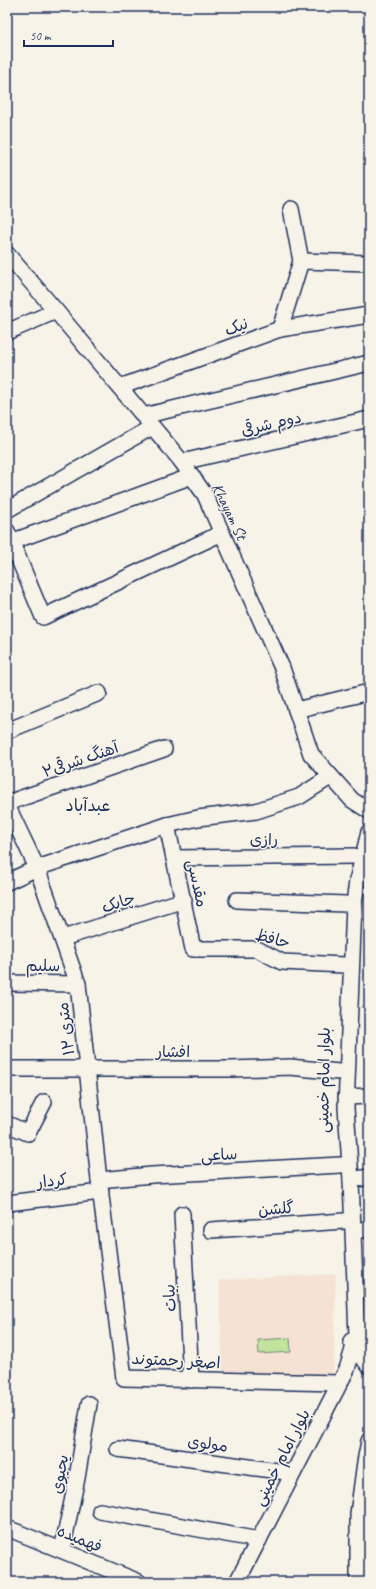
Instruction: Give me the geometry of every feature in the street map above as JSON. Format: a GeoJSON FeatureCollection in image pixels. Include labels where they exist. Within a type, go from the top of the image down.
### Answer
{"type":"FeatureCollection","features":[{"type":"Feature","properties":{"kind":"street"},"geometry":{"type":"LineString","coordinates":[[280,329],[301,261],[291,209]]}},
{"type":"Feature","properties":{"kind":"street","name":"Khayam St"},"geometry":{"type":"LineString","coordinates":[[7,254],[182,462],[205,495],[282,668],[311,754],[352,800],[369,811]]}},
{"type":"Feature","properties":{"kind":"street"},"geometry":{"type":"LineString","coordinates":[[301,261],[369,263]]}},
{"type":"Feature","properties":{"kind":"street"},"geometry":{"type":"LineString","coordinates":[[7,332],[56,311]]}},
{"type":"Feature","properties":{"kind":"street","name":"نیک"},"geometry":{"type":"LineString","coordinates":[[120,387],[280,329],[369,315]]}},
{"type":"Feature","properties":{"kind":"street"},"geometry":{"type":"LineString","coordinates":[[7,510],[148,421],[369,363]]}},
{"type":"Feature","properties":{"kind":"street","name":"دوم شرقی"},"geometry":{"type":"LineString","coordinates":[[182,462],[369,419]]}},
{"type":"Feature","properties":{"kind":"street"},"geometry":{"type":"LineString","coordinates":[[192,476],[9,536],[43,617],[222,533]]}},
{"type":"Feature","properties":{"kind":"street"},"geometry":{"type":"LineString","coordinates":[[296,710],[369,692]]}},
{"type":"Feature","properties":{"kind":"street"},"geometry":{"type":"LineString","coordinates":[[7,731],[99,693]]}},
{"type":"Feature","properties":{"kind":"street","name":"آهنگ شرقی۲"},"geometry":{"type":"LineString","coordinates":[[7,804],[164,749]]}},
{"type":"Feature","properties":{"kind":"street"},"geometry":{"type":"LineString","coordinates":[[7,882],[37,868],[167,825],[198,818],[256,811],[299,797],[330,777]]}},
{"type":"Feature","properties":{"kind":"street","name":"۱۲ متری"},"geometry":{"type":"LineString","coordinates":[[7,804],[37,868],[78,984],[100,1186]]}},
{"type":"Feature","properties":{"kind":"street","name":"بلوار امام خمینی"},"geometry":{"type":"LineString","coordinates":[[237,1582],[347,1369],[357,1336],[349,1226],[338,1111],[346,904],[354,856],[363,824],[369,816]]}},
{"type":"Feature","properties":{"kind":"street","name":"مقدسی"},"geometry":{"type":"LineString","coordinates":[[167,825],[184,900],[193,949]]}},
{"type":"Feature","properties":{"kind":"street","name":"بلوار امام خمینی"},"geometry":{"type":"LineString","coordinates":[[349,1226],[351,1180],[346,1097],[362,889],[369,832]]}},
{"type":"Feature","properties":{"kind":"street","name":"رازی"},"geometry":{"type":"LineString","coordinates":[[174,858],[354,856]]}},
{"type":"Feature","properties":{"kind":"street","name":"چابک"},"geometry":{"type":"LineString","coordinates":[[63,938],[184,900]]}},
{"type":"Feature","properties":{"kind":"street"},"geometry":{"type":"LineString","coordinates":[[237,900],[346,904]]}},
{"type":"Feature","properties":{"kind":"street","name":"حافظ"},"geometry":{"type":"LineString","coordinates":[[193,949],[257,949],[282,962],[344,965]]}},
{"type":"Feature","properties":{"kind":"street","name":"سلیم"},"geometry":{"type":"LineString","coordinates":[[7,983],[78,984]]}},
{"type":"Feature","properties":{"kind":"street","name":"افشار"},"geometry":{"type":"LineString","coordinates":[[7,1068],[231,1069],[290,1067],[339,1072]]}},
{"type":"Feature","properties":{"kind":"street"},"geometry":{"type":"LineString","coordinates":[[346,1097],[369,1096]]}},
{"type":"Feature","properties":{"kind":"street"},"geometry":{"type":"LineString","coordinates":[[7,1124],[28,1133],[44,1102]]}},
{"type":"Feature","properties":{"kind":"street","name":"ساعی"},"geometry":{"type":"LineString","coordinates":[[100,1186],[152,1175],[342,1165]]}},
{"type":"Feature","properties":{"kind":"street"},"geometry":{"type":"LineString","coordinates":[[351,1180],[369,1177]]}},
{"type":"Feature","properties":{"kind":"street","name":"کردار"},"geometry":{"type":"LineString","coordinates":[[7,1203],[100,1186]]}},
{"type":"Feature","properties":{"kind":"street","name":"اصغر رحمتوند"},"geometry":{"type":"LineString","coordinates":[[100,1186],[124,1378],[339,1383]]}},
{"type":"Feature","properties":{"kind":"street","name":"بیات"},"geometry":{"type":"LineString","coordinates":[[182,1214],[191,1380]]}},
{"type":"Feature","properties":{"kind":"street","name":"گلشن"},"geometry":{"type":"LineString","coordinates":[[211,1230],[349,1226],[369,1229]]}},
{"type":"Feature","properties":{"kind":"street"},"geometry":{"type":"LineString","coordinates":[[354,1347],[369,1366]]}},
{"type":"Feature","properties":{"kind":"street","name":"یحیوی"},"geometry":{"type":"LineString","coordinates":[[62,1550],[77,1478],[89,1404]]}},
{"type":"Feature","properties":{"kind":"street"},"geometry":{"type":"LineString","coordinates":[[358,1582],[358,1514],[369,1441]]}},
{"type":"Feature","properties":{"kind":"street","name":"مولوی"},"geometry":{"type":"LineString","coordinates":[[118,1449],[294,1472]]}},
{"type":"Feature","properties":{"kind":"street"},"geometry":{"type":"LineString","coordinates":[[100,1511],[259,1540]]}},
{"type":"Feature","properties":{"kind":"street","name":"فهمیده"},"geometry":{"type":"LineString","coordinates":[[7,1528],[139,1582]]}},
{"type":"Feature","properties":{"kind":"shaded area"},"geometry":{"type":"Polygon","coordinates":[[[336,1274],[333,1378],[223,1376],[219,1280],[336,1274]]]}},
{"type":"Feature","properties":{"kind":"green space"},"geometry":{"type":"Polygon","coordinates":[[[290,1338],[291,1352],[259,1354],[258,1340],[290,1338]]]}},
{"type":"Feature","properties":{"kind":"district","name":"عبدآباد"},"geometry":{"type":"Point","coordinates":[88,805]}}]}
